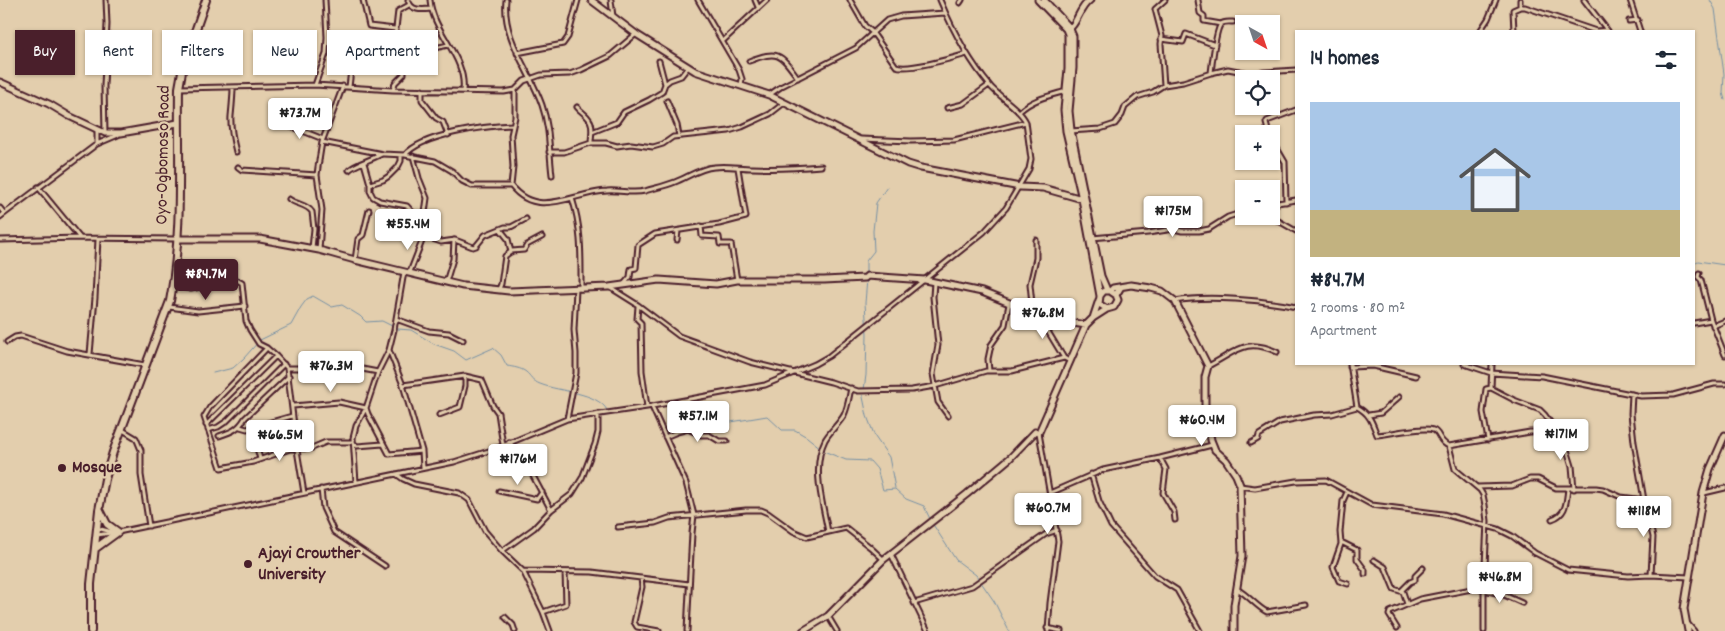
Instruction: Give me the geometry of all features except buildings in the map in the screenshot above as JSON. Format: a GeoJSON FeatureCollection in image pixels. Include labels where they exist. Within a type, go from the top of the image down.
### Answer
{"type":"FeatureCollection","features":[{"type":"Feature","properties":{"kind":"highway","name":"Oyo-Ogbomoso Road"},"geometry":{"type":"LineString","coordinates":[[91,631],[91,584],[99,510],[105,480],[121,429],[146,366],[173,285],[177,239],[179,88],[183,66],[206,0]]}},
{"type":"Feature","properties":{"kind":"highway"},"geometry":{"type":"LineString","coordinates":[[96,548],[115,532],[107,524],[99,510]]}},
{"type":"Feature","properties":{"kind":"street"},"geometry":{"type":"LineString","coordinates":[[105,133],[106,0]]}},
{"type":"Feature","properties":{"kind":"street"},"geometry":{"type":"LineString","coordinates":[[315,85],[326,54],[325,0]]}},
{"type":"Feature","properties":{"kind":"street"},"geometry":{"type":"LineString","coordinates":[[363,0],[369,26],[395,28],[398,10],[409,5]]}},
{"type":"Feature","properties":{"kind":"street"},"geometry":{"type":"LineString","coordinates":[[408,0],[409,5],[418,10],[431,9]]}},
{"type":"Feature","properties":{"kind":"street"},"geometry":{"type":"LineString","coordinates":[[430,0],[435,21],[462,70],[463,90]]}},
{"type":"Feature","properties":{"kind":"street"},"geometry":{"type":"LineString","coordinates":[[506,0],[506,18],[517,53],[542,104],[549,130],[552,175]]}},
{"type":"Feature","properties":{"kind":"street"},"geometry":{"type":"LineString","coordinates":[[517,53],[563,44],[568,37],[578,0]]}},
{"type":"Feature","properties":{"kind":"street"},"geometry":{"type":"LineString","coordinates":[[591,0],[636,34],[688,67],[769,95],[901,161],[921,168],[1020,187],[1044,188],[1082,199]]}},
{"type":"Feature","properties":{"kind":"street"},"geometry":{"type":"LineString","coordinates":[[611,0],[614,17]]}},
{"type":"Feature","properties":{"kind":"street"},"geometry":{"type":"LineString","coordinates":[[698,0],[742,75],[742,85]]}},
{"type":"Feature","properties":{"kind":"street"},"geometry":{"type":"LineString","coordinates":[[755,0],[758,8]]}},
{"type":"Feature","properties":{"kind":"street"},"geometry":{"type":"LineString","coordinates":[[723,41],[767,0]]}},
{"type":"Feature","properties":{"kind":"street"},"geometry":{"type":"LineString","coordinates":[[850,0],[862,22],[872,32],[893,62],[900,68],[942,61],[967,54]]}},
{"type":"Feature","properties":{"kind":"street"},"geometry":{"type":"LineString","coordinates":[[97,531],[115,532],[149,526],[454,462],[503,445],[566,419],[650,407],[760,387],[795,373],[829,356],[984,232],[999,217],[1020,187],[1031,164],[1026,122],[1020,111],[1000,98],[989,85],[967,54],[940,0]]}},
{"type":"Feature","properties":{"kind":"street"},"geometry":{"type":"LineString","coordinates":[[803,631],[828,616],[883,560],[937,519],[1037,433],[1086,325],[1093,318],[1116,305],[1118,300],[1116,295],[1109,290],[1101,276],[1064,110],[1069,41],[1068,29],[1038,0]]}},
{"type":"Feature","properties":{"kind":"street"},"geometry":{"type":"LineString","coordinates":[[1044,0],[1068,29],[1074,40],[1069,131],[1086,211]]}},
{"type":"Feature","properties":{"kind":"street"},"geometry":{"type":"LineString","coordinates":[[1068,29],[1074,23],[1079,11],[1090,0]]}},
{"type":"Feature","properties":{"kind":"street"},"geometry":{"type":"LineString","coordinates":[[1164,86],[1161,39],[1155,9],[1165,0]]}},
{"type":"Feature","properties":{"kind":"street"},"geometry":{"type":"LineString","coordinates":[[1198,0],[1200,13],[1204,16],[1204,21],[1221,24],[1224,22],[1234,22]]}},
{"type":"Feature","properties":{"kind":"street"},"geometry":{"type":"LineString","coordinates":[[1481,30],[1488,19],[1496,0]]}},
{"type":"Feature","properties":{"kind":"street"},"geometry":{"type":"LineString","coordinates":[[1520,0],[1520,7]]}},
{"type":"Feature","properties":{"kind":"street"},"geometry":{"type":"LineString","coordinates":[[1590,0],[1584,1],[1606,30]]}},
{"type":"Feature","properties":{"kind":"street"},"geometry":{"type":"LineString","coordinates":[[1630,0],[1640,30]]}},
{"type":"Feature","properties":{"kind":"street"},"geometry":{"type":"LineString","coordinates":[[1514,30],[1513,10],[1520,7],[1532,8],[1593,30]]}},
{"type":"Feature","properties":{"kind":"street"},"geometry":{"type":"LineString","coordinates":[[769,95],[856,48],[882,22],[894,18],[945,12]]}},
{"type":"Feature","properties":{"kind":"street"},"geometry":{"type":"LineString","coordinates":[[1629,21],[1638,20]]}},
{"type":"Feature","properties":{"kind":"street"},"geometry":{"type":"LineString","coordinates":[[1211,73],[1215,45],[1221,24]]}},
{"type":"Feature","properties":{"kind":"street"},"geometry":{"type":"LineString","coordinates":[[179,88],[315,85],[393,90],[504,92],[515,90],[530,79],[541,75],[570,74],[582,70],[610,56],[636,34]]}},
{"type":"Feature","properties":{"kind":"street"},"geometry":{"type":"LineString","coordinates":[[1161,39],[1183,42],[1187,34],[1215,45]]}},
{"type":"Feature","properties":{"kind":"street"},"geometry":{"type":"LineString","coordinates":[[393,90],[395,83],[404,74],[404,68],[429,58],[435,48],[448,44]]}},
{"type":"Feature","properties":{"kind":"street"},"geometry":{"type":"LineString","coordinates":[[749,61],[764,55],[776,54],[785,61],[798,78]]}},
{"type":"Feature","properties":{"kind":"street"},"geometry":{"type":"LineString","coordinates":[[659,61],[665,84]]}},
{"type":"Feature","properties":{"kind":"street"},"geometry":{"type":"LineString","coordinates":[[592,132],[617,122],[624,112],[662,92],[665,84],[681,76],[688,67]]}},
{"type":"Feature","properties":{"kind":"street"},"geometry":{"type":"LineString","coordinates":[[1069,131],[1100,129],[1115,124],[1126,107],[1137,97],[1164,86],[1211,73],[1228,69],[1249,73],[1295,70]]}},
{"type":"Feature","properties":{"kind":"street"},"geometry":{"type":"LineString","coordinates":[[348,86],[350,75]]}},
{"type":"Feature","properties":{"kind":"street"},"geometry":{"type":"LineString","coordinates":[[0,82],[48,104],[97,130],[105,133],[121,134]]}},
{"type":"Feature","properties":{"kind":"street"},"geometry":{"type":"LineString","coordinates":[[947,108],[963,104],[989,85]]}},
{"type":"Feature","properties":{"kind":"street"},"geometry":{"type":"LineString","coordinates":[[320,250],[322,210],[317,175],[322,140],[342,86]]}},
{"type":"Feature","properties":{"kind":"street"},"geometry":{"type":"LineString","coordinates":[[233,87],[234,98],[231,117],[236,152]]}},
{"type":"Feature","properties":{"kind":"street"},"geometry":{"type":"LineString","coordinates":[[422,90],[422,100],[436,118],[443,122],[448,135]]}},
{"type":"Feature","properties":{"kind":"street"},"geometry":{"type":"LineString","coordinates":[[511,186],[513,167],[511,135],[515,117],[515,90]]}},
{"type":"Feature","properties":{"kind":"street"},"geometry":{"type":"LineString","coordinates":[[1020,111],[1040,98],[1066,91]]}},
{"type":"Feature","properties":{"kind":"street"},"geometry":{"type":"LineString","coordinates":[[667,101],[677,125],[679,136]]}},
{"type":"Feature","properties":{"kind":"street"},"geometry":{"type":"LineString","coordinates":[[549,152],[564,152],[591,143],[606,143],[617,146],[631,144],[653,147],[679,136],[722,132],[742,127],[770,114],[785,103]]}},
{"type":"Feature","properties":{"kind":"street"},"geometry":{"type":"LineString","coordinates":[[578,107],[590,119],[591,143]]}},
{"type":"Feature","properties":{"kind":"street"},"geometry":{"type":"LineString","coordinates":[[1266,125],[1267,121],[1295,110]]}},
{"type":"Feature","properties":{"kind":"street"},"geometry":{"type":"LineString","coordinates":[[860,139],[954,140],[1026,122]]}},
{"type":"Feature","properties":{"kind":"street"},"geometry":{"type":"LineString","coordinates":[[0,217],[97,144],[121,134],[178,123]]}},
{"type":"Feature","properties":{"kind":"street"},"geometry":{"type":"LineString","coordinates":[[283,123],[322,140],[383,154],[413,156],[440,163],[462,181],[472,186],[511,186],[521,195],[533,201],[552,203],[582,194],[608,191],[639,192],[674,182],[707,168],[719,166],[781,169],[821,166]]}},
{"type":"Feature","properties":{"kind":"street"},"geometry":{"type":"LineString","coordinates":[[370,184],[389,176],[401,161],[403,155],[425,142],[489,126],[512,125]]}},
{"type":"Feature","properties":{"kind":"street"},"geometry":{"type":"LineString","coordinates":[[97,130],[97,144]]}},
{"type":"Feature","properties":{"kind":"street"},"geometry":{"type":"LineString","coordinates":[[1280,153],[1285,162],[1286,202]]}},
{"type":"Feature","properties":{"kind":"street"},"geometry":{"type":"LineString","coordinates":[[349,170],[355,165],[383,154]]}},
{"type":"Feature","properties":{"kind":"street"},"geometry":{"type":"LineString","coordinates":[[356,482],[352,442],[356,426],[366,408],[378,372],[389,350],[407,272],[424,236],[423,227],[427,198],[413,156]]}},
{"type":"Feature","properties":{"kind":"street"},"geometry":{"type":"LineString","coordinates":[[364,163],[371,193],[378,200],[408,206],[415,215],[425,218]]}},
{"type":"Feature","properties":{"kind":"street"},"geometry":{"type":"LineString","coordinates":[[238,167],[242,170],[317,175]]}},
{"type":"Feature","properties":{"kind":"street"},"geometry":{"type":"LineString","coordinates":[[624,285],[630,277],[631,269],[636,268],[638,245],[656,234],[746,217],[742,202],[738,168]]}},
{"type":"Feature","properties":{"kind":"street"},"geometry":{"type":"LineString","coordinates":[[38,187],[80,238]]}},
{"type":"Feature","properties":{"kind":"street"},"geometry":{"type":"LineString","coordinates":[[566,419],[576,373],[574,330],[580,233],[578,216],[572,198]]}},
{"type":"Feature","properties":{"kind":"street"},"geometry":{"type":"LineString","coordinates":[[289,199],[296,204],[306,206],[312,212],[314,230],[312,248]]}},
{"type":"Feature","properties":{"kind":"street"},"geometry":{"type":"LineString","coordinates":[[1280,203],[1295,200]]}},
{"type":"Feature","properties":{"kind":"street"},"geometry":{"type":"LineString","coordinates":[[0,208],[4,213]]}},
{"type":"Feature","properties":{"kind":"street"},"geometry":{"type":"LineString","coordinates":[[355,260],[358,239],[363,235],[369,210]]}},
{"type":"Feature","properties":{"kind":"street"},"geometry":{"type":"LineString","coordinates":[[1092,238],[1174,229],[1199,231],[1209,229],[1235,215]]}},
{"type":"Feature","properties":{"kind":"street"},"geometry":{"type":"LineString","coordinates":[[424,236],[440,242],[454,240],[476,246],[482,237],[500,229],[511,227],[526,219]]}},
{"type":"Feature","properties":{"kind":"street"},"geometry":{"type":"LineString","coordinates":[[1280,222],[1295,230]]}},
{"type":"Feature","properties":{"kind":"street"},"geometry":{"type":"LineString","coordinates":[[701,226],[702,236],[719,237],[720,244],[731,244],[738,280]]}},
{"type":"Feature","properties":{"kind":"street"},"geometry":{"type":"LineString","coordinates":[[500,229],[508,239],[511,252]]}},
{"type":"Feature","properties":{"kind":"street"},"geometry":{"type":"LineString","coordinates":[[677,240],[678,231]]}},
{"type":"Feature","properties":{"kind":"street"},"geometry":{"type":"LineString","coordinates":[[498,290],[501,284],[505,256],[511,252],[524,250],[527,244],[542,237]]}},
{"type":"Feature","properties":{"kind":"street"},"geometry":{"type":"LineString","coordinates":[[0,240],[80,238],[260,239],[312,248],[463,286],[498,290],[578,289],[659,280],[716,284],[738,280],[824,280],[866,277],[925,280],[982,292],[1035,314],[1060,321],[1086,325]]}},
{"type":"Feature","properties":{"kind":"street"},"geometry":{"type":"LineString","coordinates":[[1092,238],[1099,298],[1101,306],[1107,309]]}},
{"type":"Feature","properties":{"kind":"street"},"geometry":{"type":"LineString","coordinates":[[90,354],[98,239]]}},
{"type":"Feature","properties":{"kind":"street"},"geometry":{"type":"LineString","coordinates":[[446,282],[452,259],[454,240]]}},
{"type":"Feature","properties":{"kind":"street"},"geometry":{"type":"LineString","coordinates":[[1036,240],[1036,258],[1030,284],[1035,314],[1064,358],[1070,361]]}},
{"type":"Feature","properties":{"kind":"street"},"geometry":{"type":"LineString","coordinates":[[1697,275],[1701,280],[1711,320],[1725,354]]}},
{"type":"Feature","properties":{"kind":"street"},"geometry":{"type":"LineString","coordinates":[[173,285],[192,289],[238,279],[242,282],[246,321],[258,343],[268,348],[287,368],[292,416],[304,493]]}},
{"type":"Feature","properties":{"kind":"street"},"geometry":{"type":"LineString","coordinates":[[934,282],[933,297],[938,337],[933,372],[938,402],[948,416]]}},
{"type":"Feature","properties":{"kind":"street"},"geometry":{"type":"LineString","coordinates":[[1093,318],[1099,298],[1113,288],[1134,285],[1162,291],[1175,301],[1208,366],[1205,377],[1205,406],[1212,445],[1230,466],[1240,485],[1242,556],[1233,613],[1234,631]]}},
{"type":"Feature","properties":{"kind":"street"},"geometry":{"type":"LineString","coordinates":[[609,287],[638,305],[679,336],[750,362],[858,391],[912,390],[935,386],[989,371],[1012,371],[1064,358]]}},
{"type":"Feature","properties":{"kind":"street"},"geometry":{"type":"LineString","coordinates":[[1116,295],[1121,287]]}},
{"type":"Feature","properties":{"kind":"street"},"geometry":{"type":"LineString","coordinates":[[1175,301],[1191,298],[1209,298],[1295,307]]}},
{"type":"Feature","properties":{"kind":"street"},"geometry":{"type":"LineString","coordinates":[[989,371],[988,359],[991,346],[1005,326],[1010,304]]}},
{"type":"Feature","properties":{"kind":"street"},"geometry":{"type":"LineString","coordinates":[[638,305],[637,319],[641,323],[642,371],[650,407],[686,483],[694,515],[687,631]]}},
{"type":"Feature","properties":{"kind":"street"},"geometry":{"type":"LineString","coordinates":[[167,307],[191,312],[245,306]]}},
{"type":"Feature","properties":{"kind":"street"},"geometry":{"type":"LineString","coordinates":[[396,319],[429,330],[449,333],[463,340]]}},
{"type":"Feature","properties":{"kind":"street"},"geometry":{"type":"LineString","coordinates":[[1695,323],[1711,320]]}},
{"type":"Feature","properties":{"kind":"street"},"geometry":{"type":"LineString","coordinates":[[1713,326],[1725,321]]}},
{"type":"Feature","properties":{"kind":"street"},"geometry":{"type":"LineString","coordinates":[[7,342],[21,336],[67,351],[146,366]]}},
{"type":"Feature","properties":{"kind":"street"},"geometry":{"type":"LineString","coordinates":[[1208,366],[1242,346],[1252,344],[1277,352]]}},
{"type":"Feature","properties":{"kind":"street"},"geometry":{"type":"LineString","coordinates":[[268,348],[210,408],[204,417],[221,468],[253,462],[290,449],[312,448],[326,442],[352,442],[356,446],[383,444]]}},
{"type":"Feature","properties":{"kind":"street"},"geometry":{"type":"LineString","coordinates":[[389,350],[403,385],[422,451],[423,468]]}},
{"type":"Feature","properties":{"kind":"street"},"geometry":{"type":"LineString","coordinates":[[206,425],[276,356]]}},
{"type":"Feature","properties":{"kind":"street"},"geometry":{"type":"LineString","coordinates":[[208,430],[223,424],[284,364]]}},
{"type":"Feature","properties":{"kind":"street"},"geometry":{"type":"LineString","coordinates":[[1416,376],[1372,366],[1350,365],[1357,407],[1368,415],[1377,435],[1432,429],[1442,442],[1450,446],[1554,429]]}},
{"type":"Feature","properties":{"kind":"street"},"geometry":{"type":"LineString","coordinates":[[1467,365],[1491,373],[1542,376],[1632,394],[1654,396],[1673,395],[1714,384],[1725,384]]}},
{"type":"Feature","properties":{"kind":"street"},"geometry":{"type":"LineString","coordinates":[[1491,388],[1492,365]]}},
{"type":"Feature","properties":{"kind":"street"},"geometry":{"type":"LineString","coordinates":[[287,368],[357,368],[378,372]]}},
{"type":"Feature","properties":{"kind":"street"},"geometry":{"type":"LineString","coordinates":[[219,436],[240,427],[245,418],[289,375]]}},
{"type":"Feature","properties":{"kind":"street"},"geometry":{"type":"LineString","coordinates":[[403,385],[465,376],[482,380],[498,413],[503,445]]}},
{"type":"Feature","properties":{"kind":"street"},"geometry":{"type":"LineString","coordinates":[[439,415],[460,406],[465,386],[465,376]]}},
{"type":"Feature","properties":{"kind":"street"},"geometry":{"type":"LineString","coordinates":[[828,532],[820,491],[819,460],[824,442],[845,413],[851,388]]}},
{"type":"Feature","properties":{"kind":"street"},"geometry":{"type":"LineString","coordinates":[[1488,440],[1483,412],[1486,389],[1491,388],[1514,400],[1540,410],[1548,418],[1565,443],[1568,451],[1572,466],[1574,489]]}},
{"type":"Feature","properties":{"kind":"street"},"geometry":{"type":"LineString","coordinates":[[1632,394],[1632,426],[1644,500],[1653,536],[1651,575]]}},
{"type":"Feature","properties":{"kind":"street"},"geometry":{"type":"LineString","coordinates":[[1368,415],[1381,414],[1399,397]]}},
{"type":"Feature","properties":{"kind":"street"},"geometry":{"type":"LineString","coordinates":[[292,406],[338,402],[366,408]]}},
{"type":"Feature","properties":{"kind":"street"},"geometry":{"type":"LineString","coordinates":[[1251,443],[1258,439],[1259,435],[1280,422],[1314,415],[1332,414],[1357,407]]}},
{"type":"Feature","properties":{"kind":"street"},"geometry":{"type":"LineString","coordinates":[[366,408],[383,444],[390,454],[422,451]]}},
{"type":"Feature","properties":{"kind":"street"},"geometry":{"type":"LineString","coordinates":[[502,551],[534,528],[551,510],[572,494],[582,478],[597,438],[598,414]]}},
{"type":"Feature","properties":{"kind":"street"},"geometry":{"type":"LineString","coordinates":[[240,427],[243,429],[292,416]]}},
{"type":"Feature","properties":{"kind":"street"},"geometry":{"type":"LineString","coordinates":[[251,427],[260,459]]}},
{"type":"Feature","properties":{"kind":"street"},"geometry":{"type":"LineString","coordinates":[[121,429],[136,438],[141,450],[142,475],[149,526]]}},
{"type":"Feature","properties":{"kind":"street"},"geometry":{"type":"LineString","coordinates":[[665,437],[688,429],[701,435],[709,434],[719,441],[727,441]]}},
{"type":"Feature","properties":{"kind":"street"},"geometry":{"type":"LineString","coordinates":[[1037,433],[1057,530],[1057,553],[1047,629],[1061,631]]}},
{"type":"Feature","properties":{"kind":"street"},"geometry":{"type":"LineString","coordinates":[[1688,631],[1684,609],[1703,493],[1706,480],[1724,439]]}},
{"type":"Feature","properties":{"kind":"street"},"geometry":{"type":"LineString","coordinates":[[509,442],[524,459],[551,510]]}},
{"type":"Feature","properties":{"kind":"street"},"geometry":{"type":"LineString","coordinates":[[1050,493],[1103,470],[1212,445]]}},
{"type":"Feature","properties":{"kind":"street"},"geometry":{"type":"LineString","coordinates":[[1450,446],[1455,469],[1477,487],[1483,495],[1487,525],[1484,631]]}},
{"type":"Feature","properties":{"kind":"street"},"geometry":{"type":"LineString","coordinates":[[1160,458],[1166,469],[1163,493],[1174,512],[1175,520]]}},
{"type":"Feature","properties":{"kind":"street"},"geometry":{"type":"LineString","coordinates":[[396,473],[414,484],[459,493],[470,500],[485,531],[523,572],[543,612],[550,631]]}},
{"type":"Feature","properties":{"kind":"street"},"geometry":{"type":"LineString","coordinates":[[1091,474],[1099,500],[1111,526],[1155,576],[1177,590],[1200,631]]}},
{"type":"Feature","properties":{"kind":"street"},"geometry":{"type":"LineString","coordinates":[[1477,487],[1512,486],[1534,478],[1556,488],[1603,489],[1621,497],[1644,500]]}},
{"type":"Feature","properties":{"kind":"street"},"geometry":{"type":"LineString","coordinates":[[1240,485],[1255,488],[1326,480],[1372,505],[1443,514],[1487,525],[1509,534],[1535,553],[1568,570],[1628,576],[1651,575],[1689,578]]}},
{"type":"Feature","properties":{"kind":"street"},"geometry":{"type":"LineString","coordinates":[[1703,493],[1725,487]]}},
{"type":"Feature","properties":{"kind":"street"},"geometry":{"type":"LineString","coordinates":[[321,489],[323,508],[334,532],[385,566]]}},
{"type":"Feature","properties":{"kind":"street"},"geometry":{"type":"LineString","coordinates":[[1552,519],[1560,515],[1564,510],[1568,489]]}},
{"type":"Feature","properties":{"kind":"street"},"geometry":{"type":"LineString","coordinates":[[499,491],[537,499],[542,492]]}},
{"type":"Feature","properties":{"kind":"street"},"geometry":{"type":"LineString","coordinates":[[1347,492],[1342,509],[1341,542],[1333,564],[1333,570],[1339,581],[1348,584]]}},
{"type":"Feature","properties":{"kind":"street"},"geometry":{"type":"LineString","coordinates":[[618,527],[655,523],[669,518],[694,515],[761,510],[768,512],[792,530],[807,538],[842,528],[850,530],[883,560]]}},
{"type":"Feature","properties":{"kind":"street"},"geometry":{"type":"LineString","coordinates":[[914,603],[972,586],[1046,534],[1057,530]]}},
{"type":"Feature","properties":{"kind":"street"},"geometry":{"type":"LineString","coordinates":[[97,531],[115,532]]}},
{"type":"Feature","properties":{"kind":"street"},"geometry":{"type":"LineString","coordinates":[[1341,542],[1357,550],[1357,559],[1365,570],[1365,574]]}},
{"type":"Feature","properties":{"kind":"street"},"geometry":{"type":"LineString","coordinates":[[891,554],[928,631]]}},
{"type":"Feature","properties":{"kind":"street"},"geometry":{"type":"LineString","coordinates":[[1374,560],[1385,567],[1394,589],[1404,594],[1407,604]]}},
{"type":"Feature","properties":{"kind":"street"},"geometry":{"type":"LineString","coordinates":[[1401,591],[1410,582],[1415,580],[1415,576],[1423,568]]}},
{"type":"Feature","properties":{"kind":"street"},"geometry":{"type":"LineString","coordinates":[[523,572],[592,572],[689,584]]}},
{"type":"Feature","properties":{"kind":"street"},"geometry":{"type":"LineString","coordinates":[[543,612],[566,604],[565,572]]}},
{"type":"Feature","properties":{"kind":"street"},"geometry":{"type":"LineString","coordinates":[[642,578],[642,587],[634,622],[637,627],[659,631]]}},
{"type":"Feature","properties":{"kind":"street"},"geometry":{"type":"LineString","coordinates":[[1237,589],[1267,612],[1306,605]]}},
{"type":"Feature","properties":{"kind":"street"},"geometry":{"type":"LineString","coordinates":[[1397,628],[1389,614],[1391,611],[1430,596],[1451,594],[1470,589],[1484,589],[1522,603]]}},
{"type":"Feature","properties":{"kind":"street"},"geometry":{"type":"LineString","coordinates":[[828,616],[837,631]]}},
{"type":"Feature","properties":{"kind":"street"},"geometry":{"type":"LineString","coordinates":[[504,617],[513,625],[514,631]]}},
{"type":"Feature","properties":{"kind":"street"},"geometry":{"type":"LineString","coordinates":[[1687,624],[1694,631]]}},
{"type":"Feature","properties":{"kind":"waterway"},"geometry":{"type":"LineString","coordinates":[[1710,0],[1715,9],[1724,74],[1723,93],[1725,100]]}},
{"type":"Feature","properties":{"kind":"waterway"},"geometry":{"type":"LineString","coordinates":[[866,275],[866,261],[874,251],[873,231],[876,203],[887,187]]}},
{"type":"Feature","properties":{"kind":"waterway"},"geometry":{"type":"LineString","coordinates":[[1695,262],[1698,261],[1725,265]]}},
{"type":"Feature","properties":{"kind":"waterway"},"geometry":{"type":"LineString","coordinates":[[867,279],[865,303],[867,334],[866,375],[863,397],[867,416],[875,437],[889,457],[895,488]]}},
{"type":"Feature","properties":{"kind":"waterway"},"geometry":{"type":"LineString","coordinates":[[213,373],[233,368],[260,340],[291,325],[307,299],[313,296],[332,307],[342,305],[366,322],[382,321],[398,329],[411,330],[434,344],[454,351],[466,360],[493,348],[501,355],[507,366],[524,371],[537,383],[595,399],[607,410]]}},
{"type":"Feature","properties":{"kind":"waterway"},"geometry":{"type":"LineString","coordinates":[[688,403],[695,404],[719,424],[767,416],[782,430],[795,430],[826,452],[846,460],[870,461],[877,469],[883,490],[895,489],[906,499],[924,506],[930,519]]}},
{"type":"Feature","properties":{"kind":"waterway"},"geometry":{"type":"LineString","coordinates":[[932,523],[956,560],[976,575],[994,601],[1009,631]]}},
{"type":"Feature","properties":{"kind":"place","name":"Mosque"},"geometry":{"type":"Point","coordinates":[62,468]}},
{"type":"Feature","properties":{"kind":"place","name":"Ajayi Crowther University"},"geometry":{"type":"Point","coordinates":[248,564]}}]}
